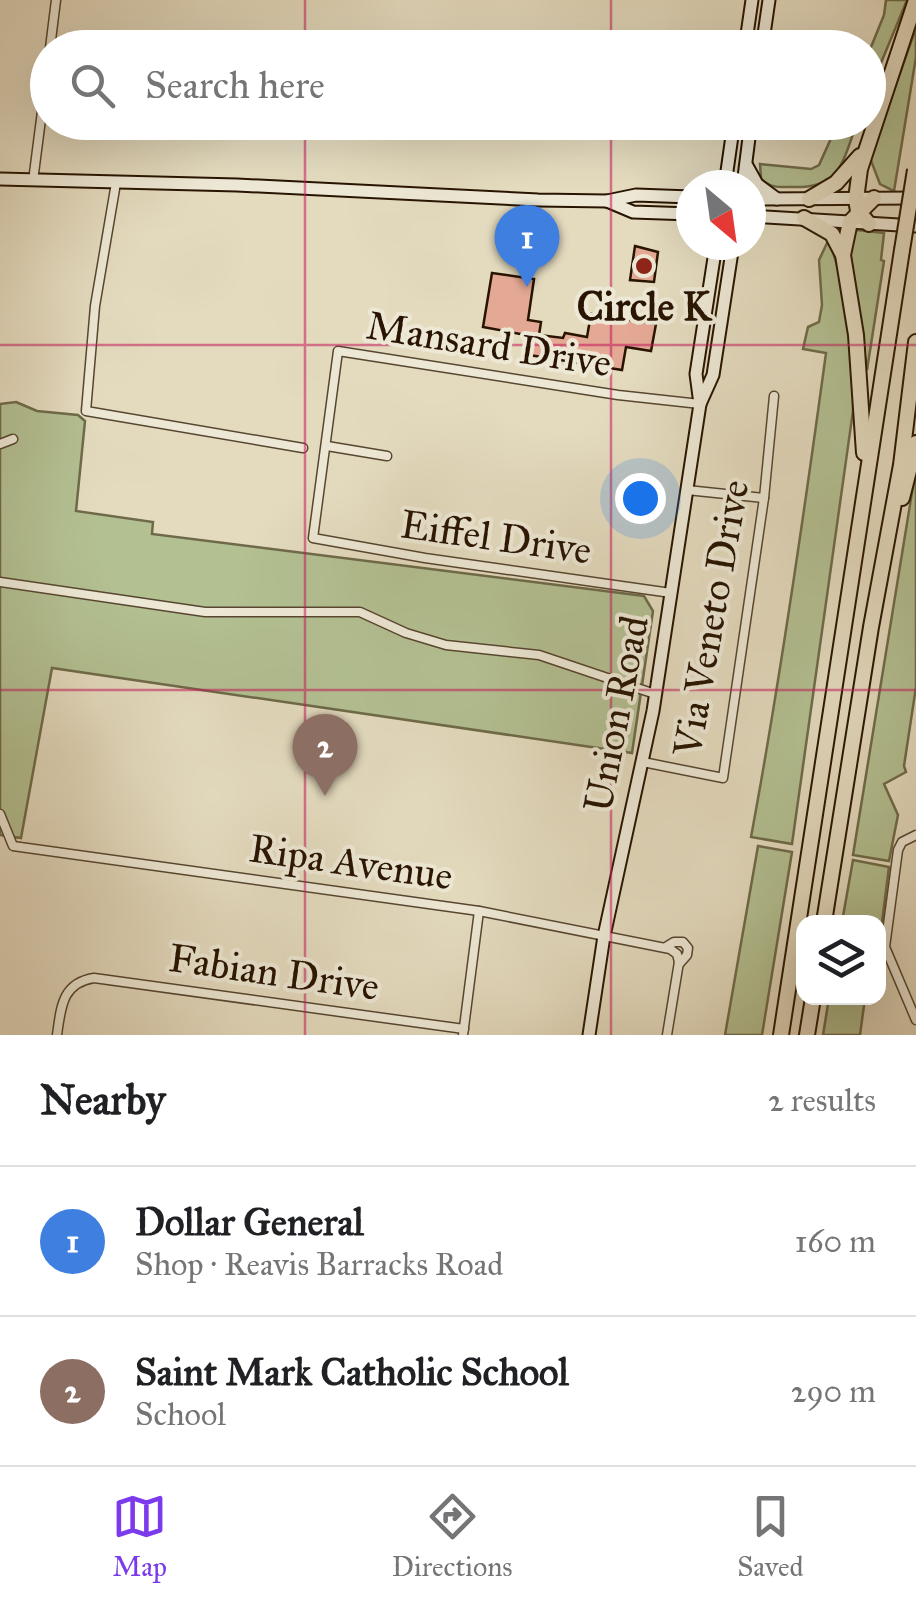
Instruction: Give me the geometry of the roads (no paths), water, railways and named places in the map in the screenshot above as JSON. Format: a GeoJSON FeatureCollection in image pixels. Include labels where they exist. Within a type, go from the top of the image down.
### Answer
{"type":"FeatureCollection","features":[{"type":"Feature","properties":{"kind":"highway"},"geometry":{"type":"LineString","coordinates":[[886,88],[916,0]]}},
{"type":"Feature","properties":{"kind":"highway"},"geometry":{"type":"LineString","coordinates":[[843,255],[868,140]]}},
{"type":"Feature","properties":{"kind":"highway"},"geometry":{"type":"LineString","coordinates":[[810,199],[836,183],[864,152]]}},
{"type":"Feature","properties":{"kind":"highway"},"geometry":{"type":"LineString","coordinates":[[781,1035],[915,165]]}},
{"type":"Feature","properties":{"kind":"highway"},"geometry":{"type":"LineString","coordinates":[[855,210],[874,198]]}},
{"type":"Feature","properties":{"kind":"highway"},"geometry":{"type":"LineString","coordinates":[[855,210],[868,224]]}},
{"type":"Feature","properties":{"kind":"highway"},"geometry":{"type":"LineString","coordinates":[[804,218],[832,234],[843,255],[856,335],[866,483]]}},
{"type":"Feature","properties":{"kind":"highway"},"geometry":{"type":"LineString","coordinates":[[825,915],[892,516],[916,342]]}},
{"type":"Feature","properties":{"kind":"highway"},"geometry":{"type":"LineString","coordinates":[[892,516],[905,493],[916,443]]}},
{"type":"Feature","properties":{"kind":"highway"},"geometry":{"type":"LineString","coordinates":[[807,1035],[812,1005]]}},
{"type":"Feature","properties":{"kind":"main road"},"geometry":{"type":"LineString","coordinates":[[748,30],[752,0]]}},
{"type":"Feature","properties":{"kind":"main road"},"geometry":{"type":"LineString","coordinates":[[765,30],[769,0]]}},
{"type":"Feature","properties":{"kind":"main road"},"geometry":{"type":"LineString","coordinates":[[727,170],[731,140]]}},
{"type":"Feature","properties":{"kind":"main road"},"geometry":{"type":"LineString","coordinates":[[745,170],[749,140]]}},
{"type":"Feature","properties":{"kind":"main road"},"geometry":{"type":"LineString","coordinates":[[746,163],[757,184],[777,199]]}},
{"type":"Feature","properties":{"kind":"main road"},"geometry":{"type":"LineString","coordinates":[[0,179],[608,202],[636,195],[676,196]]}},
{"type":"Feature","properties":{"kind":"main road"},"geometry":{"type":"LineString","coordinates":[[874,198],[916,198]]}},
{"type":"Feature","properties":{"kind":"main road"},"geometry":{"type":"LineString","coordinates":[[766,199],[810,199],[855,210]]}},
{"type":"Feature","properties":{"kind":"main road"},"geometry":{"type":"LineString","coordinates":[[608,202],[633,212],[676,213]]}},
{"type":"Feature","properties":{"kind":"main road"},"geometry":{"type":"LineString","coordinates":[[766,217],[804,218],[855,210]]}},
{"type":"Feature","properties":{"kind":"main road"},"geometry":{"type":"LineString","coordinates":[[868,224],[916,226]]}},
{"type":"Feature","properties":{"kind":"main road","name":"Union Road"},"geometry":{"type":"LineString","coordinates":[[589,1035],[604,936],[656,694],[700,404],[696,374],[714,260]]}},
{"type":"Feature","properties":{"kind":"main road","name":"Union Road"},"geometry":{"type":"LineString","coordinates":[[700,404],[714,374],[732,260]]}},
{"type":"Feature","properties":{"kind":"street"},"geometry":{"type":"LineString","coordinates":[[52,30],[56,0]]}},
{"type":"Feature","properties":{"kind":"street"},"geometry":{"type":"LineString","coordinates":[[33,181],[38,140]]}},
{"type":"Feature","properties":{"kind":"street"},"geometry":{"type":"LineString","coordinates":[[116,183],[95,306],[86,411],[303,448]]}},
{"type":"Feature","properties":{"kind":"street","name":"Mansard Drive"},"geometry":{"type":"LineString","coordinates":[[313,538],[338,351],[700,404]]}},
{"type":"Feature","properties":{"kind":"street","name":"Via Veneto Drive"},"geometry":{"type":"LineString","coordinates":[[643,762],[723,778],[764,498],[774,396]]}},
{"type":"Feature","properties":{"kind":"street"},"geometry":{"type":"LineString","coordinates":[[0,444],[13,440]]}},
{"type":"Feature","properties":{"kind":"street"},"geometry":{"type":"LineString","coordinates":[[327,446],[386,456]]}},
{"type":"Feature","properties":{"kind":"street"},"geometry":{"type":"LineString","coordinates":[[687,490],[764,498]]}},
{"type":"Feature","properties":{"kind":"street","name":"Eiffel Drive"},"geometry":{"type":"LineString","coordinates":[[313,538],[671,593]]}},
{"type":"Feature","properties":{"kind":"street"},"geometry":{"type":"LineString","coordinates":[[0,582],[205,612],[360,612],[406,633],[446,645],[538,655],[656,694]]}},
{"type":"Feature","properties":{"kind":"street","name":"Ripa Avenue"},"geometry":{"type":"LineString","coordinates":[[0,814],[13,846],[480,911],[665,948],[683,942],[688,948],[687,955],[678,959],[667,1035]]}},
{"type":"Feature","properties":{"kind":"street"},"geometry":{"type":"LineString","coordinates":[[916,836],[902,842],[898,850],[885,947],[916,1020]]}},
{"type":"Feature","properties":{"kind":"street"},"geometry":{"type":"LineString","coordinates":[[463,1032],[480,911]]}},
{"type":"Feature","properties":{"kind":"street","name":"Fabian Drive"},"geometry":{"type":"LineString","coordinates":[[57,1035],[65,994],[77,983],[104,978],[463,1032]]}},
{"type":"Feature","properties":{"kind":"place","name":"Circle K"},"geometry":{"type":"Point","coordinates":[644,266]}},
{"type":"Feature","properties":{"kind":"place","name":"Dollar General"},"geometry":{"type":"Point","coordinates":[527,287]}},
{"type":"Feature","properties":{"kind":"place","name":"Saint Mark Catholic School"},"geometry":{"type":"Point","coordinates":[325,796]}}]}
